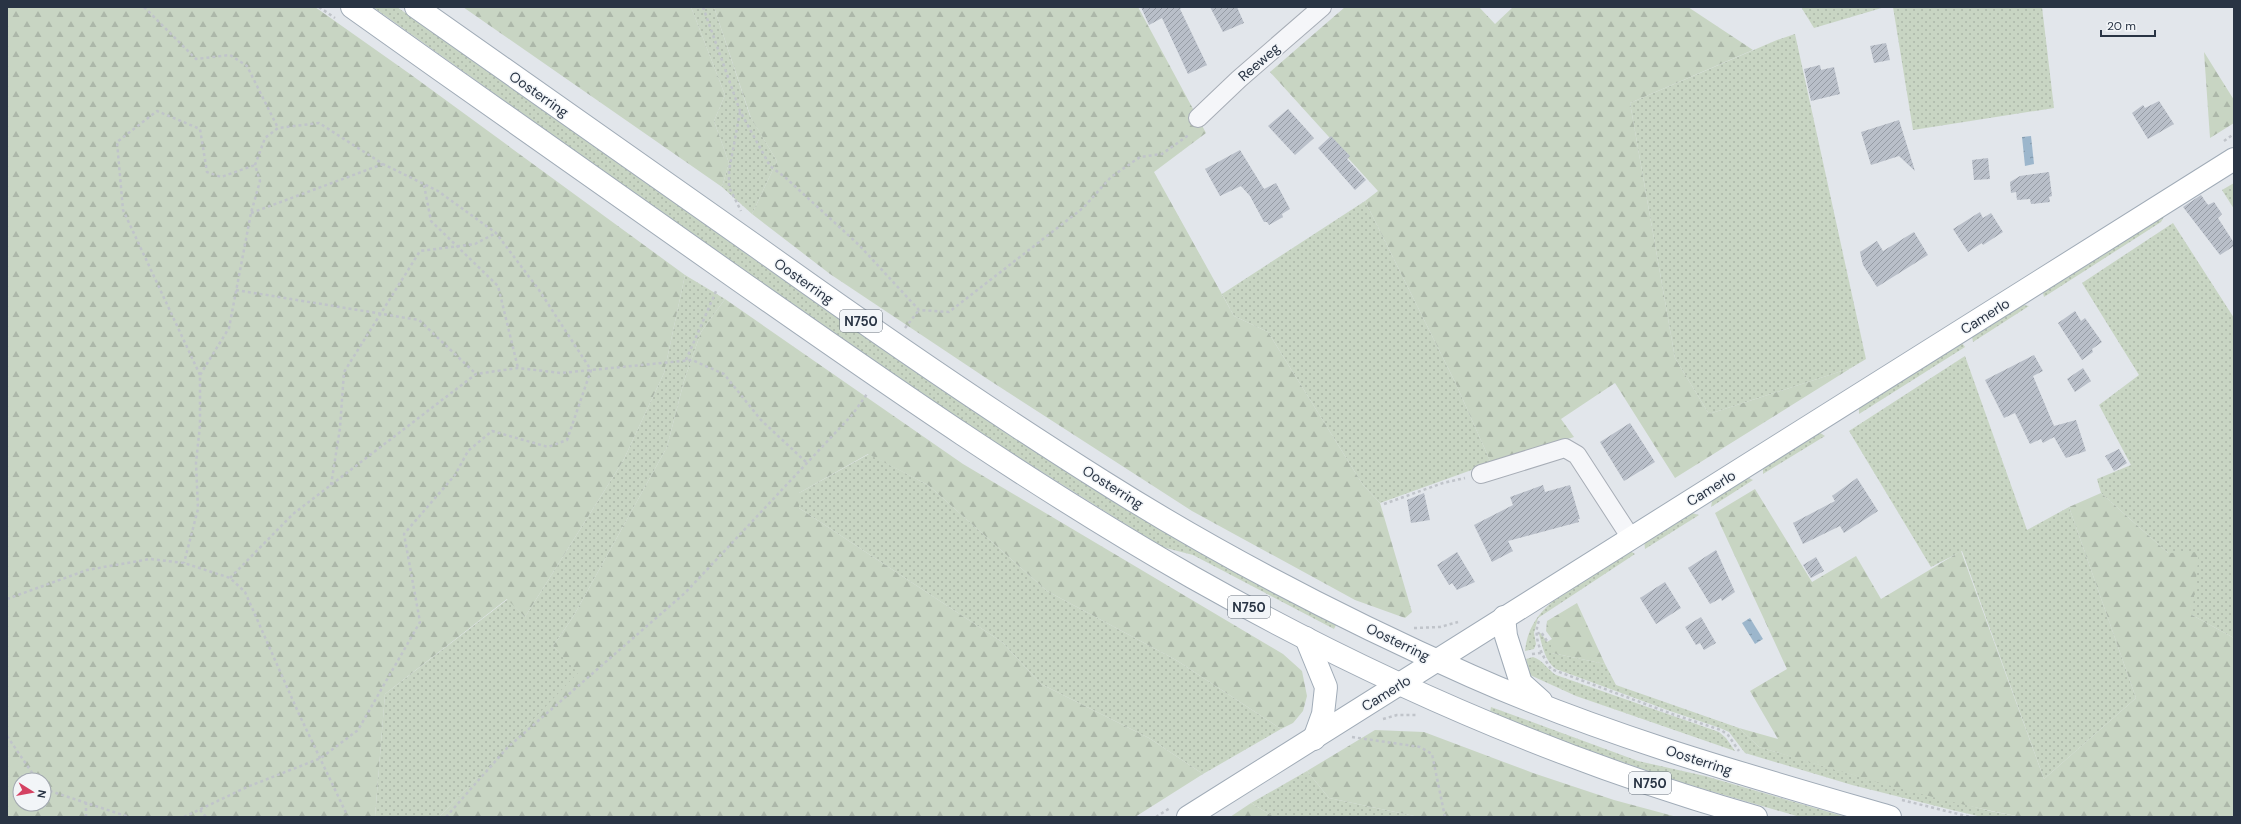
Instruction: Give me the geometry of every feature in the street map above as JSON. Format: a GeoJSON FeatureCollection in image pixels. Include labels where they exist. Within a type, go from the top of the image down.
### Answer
{"type":"FeatureCollection","features":[{"type":"Feature","properties":{"kind":"main road","name":"N750"},"geometry":{"type":"LineString","coordinates":[[352,7],[898,391],[1086,513],[1193,577],[1306,638],[1400,685],[1546,747],[1679,793],[1756,817]]}},
{"type":"Feature","properties":{"kind":"main road","name":"Oosterring"},"geometry":{"type":"LineString","coordinates":[[416,7],[894,344],[1104,482],[1197,538],[1325,606],[1438,661],[1547,707],[1597,726],[1746,775],[1890,817]]}},
{"type":"Feature","properties":{"kind":"main road","name":"Camerlo"},"geometry":{"type":"LineString","coordinates":[[1188,817],[2234,159]]}},
{"type":"Feature","properties":{"kind":"main road"},"geometry":{"type":"LineString","coordinates":[[1504,617],[1506,636],[1522,683],[1547,707]]}},
{"type":"Feature","properties":{"kind":"main road"},"geometry":{"type":"LineString","coordinates":[[1306,638],[1326,687],[1323,714],[1314,738]]}},
{"type":"Feature","properties":{"kind":"street","name":"Reeweg"},"geometry":{"type":"LineString","coordinates":[[1198,118],[1239,79],[1322,7]]}},
{"type":"Feature","properties":{"kind":"street"},"geometry":{"type":"LineString","coordinates":[[1481,474],[1565,448],[1577,455],[1631,538]]}},
{"type":"Feature","properties":{"kind":"path"},"geometry":{"type":"LineString","coordinates":[[144,7],[196,59],[230,55],[248,66],[278,128]]}},
{"type":"Feature","properties":{"kind":"path"},"geometry":{"type":"LineString","coordinates":[[703,7],[740,112],[770,166],[786,178],[859,245],[919,310],[949,312],[1083,208],[1111,177],[1140,157],[1162,154],[1193,132],[1198,118]]}},
{"type":"Feature","properties":{"kind":"path"},"geometry":{"type":"LineString","coordinates":[[184,563],[198,510],[196,463],[200,425],[200,375],[123,210],[117,142],[157,111],[200,129],[207,172],[221,178],[255,164]]}},
{"type":"Feature","properties":{"kind":"path"},"geometry":{"type":"LineString","coordinates":[[734,210],[740,214],[741,210],[729,186],[729,171],[740,112]]}},
{"type":"Feature","properties":{"kind":"path"},"geometry":{"type":"LineString","coordinates":[[200,375],[228,328],[251,213],[260,181],[255,164],[265,138],[278,128],[319,123],[383,164],[438,191],[496,234],[539,290],[591,370]]}},
{"type":"Feature","properties":{"kind":"path"},"geometry":{"type":"LineString","coordinates":[[251,213],[383,164]]}},
{"type":"Feature","properties":{"kind":"path"},"geometry":{"type":"LineString","coordinates":[[423,184],[431,221],[498,286],[518,368]]}},
{"type":"Feature","properties":{"kind":"path"},"geometry":{"type":"LineString","coordinates":[[330,485],[340,428],[344,372],[420,251],[475,244],[496,234]]}},
{"type":"Feature","properties":{"kind":"path"},"geometry":{"type":"LineString","coordinates":[[686,360],[718,288]]}},
{"type":"Feature","properties":{"kind":"path"},"geometry":{"type":"LineString","coordinates":[[236,290],[419,320],[476,374]]}},
{"type":"Feature","properties":{"kind":"path"},"geometry":{"type":"LineString","coordinates":[[905,328],[919,310]]}},
{"type":"Feature","properties":{"kind":"path"},"geometry":{"type":"LineString","coordinates":[[899,324],[911,332]]}},
{"type":"Feature","properties":{"kind":"path"},"geometry":{"type":"LineString","coordinates":[[230,578],[293,514],[476,374],[518,368],[561,374],[692,360],[724,374],[761,420],[807,463]]}},
{"type":"Feature","properties":{"kind":"path"},"geometry":{"type":"LineString","coordinates":[[184,817],[247,787],[321,758],[358,730],[420,622],[404,534],[455,475],[468,451],[492,431],[548,447],[566,440],[591,370]]}},
{"type":"Feature","properties":{"kind":"path"},"geometry":{"type":"LineString","coordinates":[[446,817],[506,748],[686,592],[852,415],[867,393]]}},
{"type":"Feature","properties":{"kind":"path"},"geometry":{"type":"LineString","coordinates":[[1384,504],[1443,483],[1481,474]]}},
{"type":"Feature","properties":{"kind":"path"},"geometry":{"type":"LineString","coordinates":[[7,599],[87,570],[150,559],[184,563],[230,578],[245,592],[298,712],[348,817]]}},
{"type":"Feature","properties":{"kind":"path"},"geometry":{"type":"LineString","coordinates":[[1414,628],[1440,627],[1462,620]]}},
{"type":"Feature","properties":{"kind":"path"},"geometry":{"type":"LineString","coordinates":[[1537,634],[1541,632],[1547,641]]}},
{"type":"Feature","properties":{"kind":"path"},"geometry":{"type":"LineString","coordinates":[[1541,653],[1551,669],[1667,713],[1721,730],[1728,736],[1742,755]]}},
{"type":"Feature","properties":{"kind":"path"},"geometry":{"type":"LineString","coordinates":[[1376,721],[1397,715],[1417,714]]}},
{"type":"Feature","properties":{"kind":"path"},"geometry":{"type":"LineString","coordinates":[[7,736],[31,772]]}},
{"type":"Feature","properties":{"kind":"path"},"geometry":{"type":"LineString","coordinates":[[1350,736],[1420,747],[1432,754],[1445,817]]}},
{"type":"Feature","properties":{"kind":"path"},"geometry":{"type":"LineString","coordinates":[[52,791],[129,817]]}},
{"type":"Feature","properties":{"kind":"path"},"geometry":{"type":"LineString","coordinates":[[86,802],[86,817]]}},
{"type":"Feature","properties":{"kind":"path"},"geometry":{"type":"LineString","coordinates":[[200,810],[206,817]]}},
{"type":"Feature","properties":{"kind":"green space"},"geometry":{"type":"Polygon","coordinates":[[[7,7],[315,7],[410,74],[685,275],[664,373],[623,461],[525,617],[507,599],[385,694],[375,817],[7,817],[7,7]]]}},
{"type":"Feature","properties":{"kind":"green space"},"geometry":{"type":"Polygon","coordinates":[[[373,7],[397,7],[842,321],[962,402],[1337,623],[1334,629],[1193,555],[1162,547],[965,424],[708,246],[373,7]]]}},
{"type":"Feature","properties":{"kind":"green space"},"geometry":{"type":"Polygon","coordinates":[[[463,7],[691,7],[725,95],[714,121],[729,163],[722,187],[463,7]]]}},
{"type":"Feature","properties":{"kind":"green space"},"geometry":{"type":"Polygon","coordinates":[[[691,7],[714,7],[750,116],[777,161],[752,214],[722,187],[729,163],[714,121],[725,95],[691,7]]]}},
{"type":"Feature","properties":{"kind":"green space"},"geometry":{"type":"Polygon","coordinates":[[[714,7],[1138,7],[1206,133],[1154,172],[1234,316],[1268,332],[1363,485],[1380,503],[1412,612],[1405,618],[1355,600],[1192,511],[989,380],[830,274],[752,214],[777,161],[751,118],[714,7]]]}},
{"type":"Feature","properties":{"kind":"green space"},"geometry":{"type":"Polygon","coordinates":[[[1345,7],[1479,7],[1495,24],[1513,7],[1688,7],[1753,50],[1630,103],[1675,358],[1709,414],[1851,368],[1675,478],[1615,383],[1561,419],[1574,437],[1491,463],[1456,384],[1365,201],[1378,191],[1270,72],[1345,7]]]}},
{"type":"Feature","properties":{"kind":"green space"},"geometry":{"type":"Polygon","coordinates":[[[1801,7],[1885,7],[1814,28],[1801,7]]]}},
{"type":"Feature","properties":{"kind":"green space"},"geometry":{"type":"Polygon","coordinates":[[[1893,7],[2042,7],[2054,108],[1913,130],[1893,7]]]}},
{"type":"Feature","properties":{"kind":"green space"},"geometry":{"type":"Polygon","coordinates":[[[1795,34],[1866,359],[1851,368],[1709,414],[1675,358],[1630,103],[1777,40],[1795,34]]]}},
{"type":"Feature","properties":{"kind":"green space"},"geometry":{"type":"Polygon","coordinates":[[[2204,52],[2234,100],[2234,123],[2210,138],[2204,52]]]}},
{"type":"Feature","properties":{"kind":"green space"},"geometry":{"type":"Polygon","coordinates":[[[2234,183],[2234,209],[2222,190],[2234,183]]]}},
{"type":"Feature","properties":{"kind":"green space"},"geometry":{"type":"Polygon","coordinates":[[[1365,201],[1456,384],[1491,463],[1380,503],[1363,485],[1268,332],[1234,316],[1222,294],[1365,201]]]}},
{"type":"Feature","properties":{"kind":"green space"},"geometry":{"type":"Polygon","coordinates":[[[2168,210],[2161,222],[2044,297],[2043,293],[2046,285],[2168,210]]]}},
{"type":"Feature","properties":{"kind":"green space"},"geometry":{"type":"Polygon","coordinates":[[[2173,223],[2234,318],[2234,638],[2192,615],[2168,553],[2101,493],[2097,479],[2131,465],[2099,405],[2139,375],[2082,283],[2173,223]]]}},
{"type":"Feature","properties":{"kind":"green space"},"geometry":{"type":"Polygon","coordinates":[[[685,275],[725,299],[701,332],[684,381],[667,447],[573,617],[553,646],[579,673],[439,817],[375,817],[385,694],[508,599],[525,617],[623,461],[664,373],[685,275]]]}},
{"type":"Feature","properties":{"kind":"green space"},"geometry":{"type":"Polygon","coordinates":[[[725,299],[963,464],[1283,654],[1302,671],[1307,696],[1303,711],[1293,723],[1281,729],[1176,660],[1047,591],[928,485],[868,454],[799,493],[799,508],[1002,642],[1041,684],[1149,738],[1203,774],[1135,817],[439,817],[578,673],[553,646],[573,617],[667,447],[684,381],[701,332],[725,299]]]}},
{"type":"Feature","properties":{"kind":"green space"},"geometry":{"type":"Polygon","coordinates":[[[2018,304],[2029,306],[1973,342],[1972,337],[2018,304]]]}},
{"type":"Feature","properties":{"kind":"green space"},"geometry":{"type":"Polygon","coordinates":[[[1962,343],[1965,347],[1859,414],[1859,405],[1962,343]]]}},
{"type":"Feature","properties":{"kind":"green space"},"geometry":{"type":"Polygon","coordinates":[[[1965,356],[2027,530],[2069,507],[2136,698],[2044,779],[1962,551],[1931,567],[1849,431],[1965,356]]]}},
{"type":"Feature","properties":{"kind":"green space"},"geometry":{"type":"Polygon","coordinates":[[[1817,431],[1825,436],[1763,474],[1763,468],[1817,431]]]}},
{"type":"Feature","properties":{"kind":"green space"},"geometry":{"type":"Polygon","coordinates":[[[869,454],[928,485],[1047,591],[1176,660],[1281,729],[1203,774],[1149,738],[1041,684],[1002,642],[799,508],[799,493],[869,454]]]}},
{"type":"Feature","properties":{"kind":"green space"},"geometry":{"type":"Polygon","coordinates":[[[1744,476],[1753,480],[1711,507],[1713,496],[1744,476]]]}},
{"type":"Feature","properties":{"kind":"green space"},"geometry":{"type":"Polygon","coordinates":[[[1755,489],[1812,582],[1856,556],[1881,599],[1961,551],[2044,779],[2136,698],[2069,507],[2101,493],[2168,553],[2199,552],[2192,615],[2234,638],[2234,817],[2021,817],[1955,803],[1856,776],[1759,747],[1739,728],[1778,739],[1750,691],[1787,669],[1715,513],[1755,489]]]}},
{"type":"Feature","properties":{"kind":"green space"},"geometry":{"type":"Polygon","coordinates":[[[1688,512],[1699,515],[1645,549],[1644,540],[1688,512]]]}},
{"type":"Feature","properties":{"kind":"green space"},"geometry":{"type":"Polygon","coordinates":[[[1630,551],[1635,554],[1538,618],[1534,633],[1536,644],[1534,649],[1525,651],[1530,630],[1537,618],[1546,607],[1630,551]]]}},
{"type":"Feature","properties":{"kind":"green space"},"geometry":{"type":"Polygon","coordinates":[[[1577,603],[1605,664],[1552,653],[1552,639],[1546,631],[1547,621],[1577,603]]]}},
{"type":"Feature","properties":{"kind":"green space"},"geometry":{"type":"Polygon","coordinates":[[[1541,633],[1547,642],[1552,639],[1552,653],[1605,664],[1616,685],[1739,728],[1759,747],[1854,775],[1990,811],[2021,817],[1982,817],[1852,785],[1745,753],[1729,732],[1720,728],[1556,669],[1549,662],[1545,654],[1539,634],[1541,633]]]}},
{"type":"Feature","properties":{"kind":"green space"},"geometry":{"type":"Polygon","coordinates":[[[1533,657],[1540,660],[1556,675],[1719,732],[1726,738],[1735,751],[1576,696],[1530,675],[1526,659],[1533,657]]]}},
{"type":"Feature","properties":{"kind":"green space"},"geometry":{"type":"Polygon","coordinates":[[[1491,707],[1638,761],[1705,776],[1846,817],[1800,817],[1683,783],[1576,746],[1490,712],[1491,707]]]}},
{"type":"Feature","properties":{"kind":"green space"},"geometry":{"type":"Polygon","coordinates":[[[1375,730],[1424,732],[1533,773],[1614,800],[1677,817],[1419,817],[1329,798],[1307,771],[1375,730]]]}},
{"type":"Feature","properties":{"kind":"green space"},"geometry":{"type":"Polygon","coordinates":[[[1307,771],[1329,798],[1419,817],[1274,817],[1251,803],[1307,771]]]}},
{"type":"Feature","properties":{"kind":"green space"},"geometry":{"type":"Polygon","coordinates":[[[1251,803],[1274,817],[1230,817],[1251,803]]]}},
{"type":"Feature","properties":{"kind":"water"},"geometry":{"type":"Polygon","coordinates":[[[2031,136],[2034,164],[2025,166],[2022,137],[2031,136]]]}},
{"type":"Feature","properties":{"kind":"water"},"geometry":{"type":"Polygon","coordinates":[[[1750,618],[1763,639],[1755,644],[1742,623],[1750,618]]]}},
{"type":"Feature","properties":{"kind":"building"},"geometry":{"type":"Polygon","coordinates":[[[1141,7],[1183,7],[1180,9],[1207,65],[1188,74],[1162,18],[1149,25],[1141,7]]]}},
{"type":"Feature","properties":{"kind":"building"},"geometry":{"type":"Polygon","coordinates":[[[1210,7],[1237,7],[1244,23],[1223,32],[1210,7]]]}},
{"type":"Feature","properties":{"kind":"building"},"geometry":{"type":"Polygon","coordinates":[[[1886,43],[1890,60],[1874,63],[1870,46],[1886,43]]]}},
{"type":"Feature","properties":{"kind":"building"},"geometry":{"type":"Polygon","coordinates":[[[1820,65],[1821,70],[1834,67],[1840,94],[1811,101],[1804,69],[1820,65]]]}},
{"type":"Feature","properties":{"kind":"building"},"geometry":{"type":"Polygon","coordinates":[[[2159,101],[2174,124],[2148,139],[2132,113],[2143,105],[2145,108],[2159,101]]]}},
{"type":"Feature","properties":{"kind":"building"},"geometry":{"type":"Polygon","coordinates":[[[1288,109],[1314,138],[1295,155],[1268,126],[1288,109]]]}},
{"type":"Feature","properties":{"kind":"building"},"geometry":{"type":"Polygon","coordinates":[[[1899,120],[1915,171],[1899,156],[1871,165],[1861,132],[1899,120]]]}},
{"type":"Feature","properties":{"kind":"building"},"geometry":{"type":"Polygon","coordinates":[[[1331,136],[1350,156],[1347,159],[1366,180],[1355,190],[1318,148],[1331,136]]]}},
{"type":"Feature","properties":{"kind":"building"},"geometry":{"type":"Polygon","coordinates":[[[1240,150],[1264,189],[1276,183],[1290,209],[1282,214],[1283,217],[1269,225],[1267,222],[1264,222],[1250,196],[1241,186],[1220,196],[1205,169],[1240,150]]]}},
{"type":"Feature","properties":{"kind":"building"},"geometry":{"type":"Polygon","coordinates":[[[1988,158],[1990,179],[1974,180],[1972,160],[1988,158]]]}},
{"type":"Feature","properties":{"kind":"building"},"geometry":{"type":"Polygon","coordinates":[[[2049,172],[2052,196],[2049,197],[2050,202],[2031,204],[2030,199],[2017,200],[2016,192],[2011,193],[2010,182],[2020,176],[2049,172]]]}},
{"type":"Feature","properties":{"kind":"building"},"geometry":{"type":"Polygon","coordinates":[[[2201,195],[2208,205],[2214,202],[2222,214],[2218,218],[2234,243],[2234,246],[2220,255],[2183,207],[2201,195]]]}},
{"type":"Feature","properties":{"kind":"building"},"geometry":{"type":"Polygon","coordinates":[[[1980,212],[1983,218],[1991,213],[2003,232],[1983,245],[1982,243],[1968,252],[1953,229],[1980,212]]]}},
{"type":"Feature","properties":{"kind":"building"},"geometry":{"type":"Polygon","coordinates":[[[1914,232],[1928,255],[1877,287],[1863,265],[1860,252],[1877,241],[1883,251],[1914,232]]]}},
{"type":"Feature","properties":{"kind":"building"},"geometry":{"type":"Polygon","coordinates":[[[2075,311],[2081,321],[2085,318],[2102,342],[2092,349],[2093,352],[2082,360],[2058,323],[2075,311]]]}},
{"type":"Feature","properties":{"kind":"building"},"geometry":{"type":"Polygon","coordinates":[[[2034,355],[2043,371],[2033,376],[2054,426],[2076,420],[2086,451],[2066,458],[2054,437],[2043,443],[2041,439],[2030,444],[2015,413],[2004,418],[1985,380],[2034,355]]]}},
{"type":"Feature","properties":{"kind":"building"},"geometry":{"type":"Polygon","coordinates":[[[2083,368],[2091,381],[2075,392],[2067,379],[2083,368]]]}},
{"type":"Feature","properties":{"kind":"building"},"geometry":{"type":"Polygon","coordinates":[[[1630,423],[1655,462],[1624,481],[1600,442],[1630,423]]]}},
{"type":"Feature","properties":{"kind":"building"},"geometry":{"type":"Polygon","coordinates":[[[2119,449],[2127,463],[2114,471],[2105,456],[2119,449]]]}},
{"type":"Feature","properties":{"kind":"building"},"geometry":{"type":"Polygon","coordinates":[[[1857,478],[1878,511],[1844,533],[1840,526],[1803,544],[1793,523],[1835,501],[1832,496],[1857,478]]]}},
{"type":"Feature","properties":{"kind":"building"},"geometry":{"type":"Polygon","coordinates":[[[1543,485],[1545,492],[1570,485],[1580,519],[1578,519],[1579,522],[1508,541],[1513,551],[1492,562],[1474,525],[1513,505],[1510,497],[1543,485]]]}},
{"type":"Feature","properties":{"kind":"building"},"geometry":{"type":"Polygon","coordinates":[[[1424,493],[1430,520],[1411,523],[1407,500],[1424,493]]]}},
{"type":"Feature","properties":{"kind":"building"},"geometry":{"type":"Polygon","coordinates":[[[1716,550],[1735,592],[1722,601],[1721,598],[1710,604],[1688,568],[1716,550]]]}},
{"type":"Feature","properties":{"kind":"building"},"geometry":{"type":"Polygon","coordinates":[[[1457,552],[1475,582],[1457,590],[1452,583],[1449,585],[1437,565],[1457,552]]]}},
{"type":"Feature","properties":{"kind":"building"},"geometry":{"type":"Polygon","coordinates":[[[1816,557],[1824,571],[1811,578],[1803,565],[1816,557]]]}},
{"type":"Feature","properties":{"kind":"building"},"geometry":{"type":"Polygon","coordinates":[[[1665,582],[1681,608],[1656,624],[1640,598],[1665,582]]]}},
{"type":"Feature","properties":{"kind":"building"},"geometry":{"type":"Polygon","coordinates":[[[1701,617],[1716,643],[1704,650],[1700,643],[1696,645],[1685,627],[1701,617]]]}}]}
